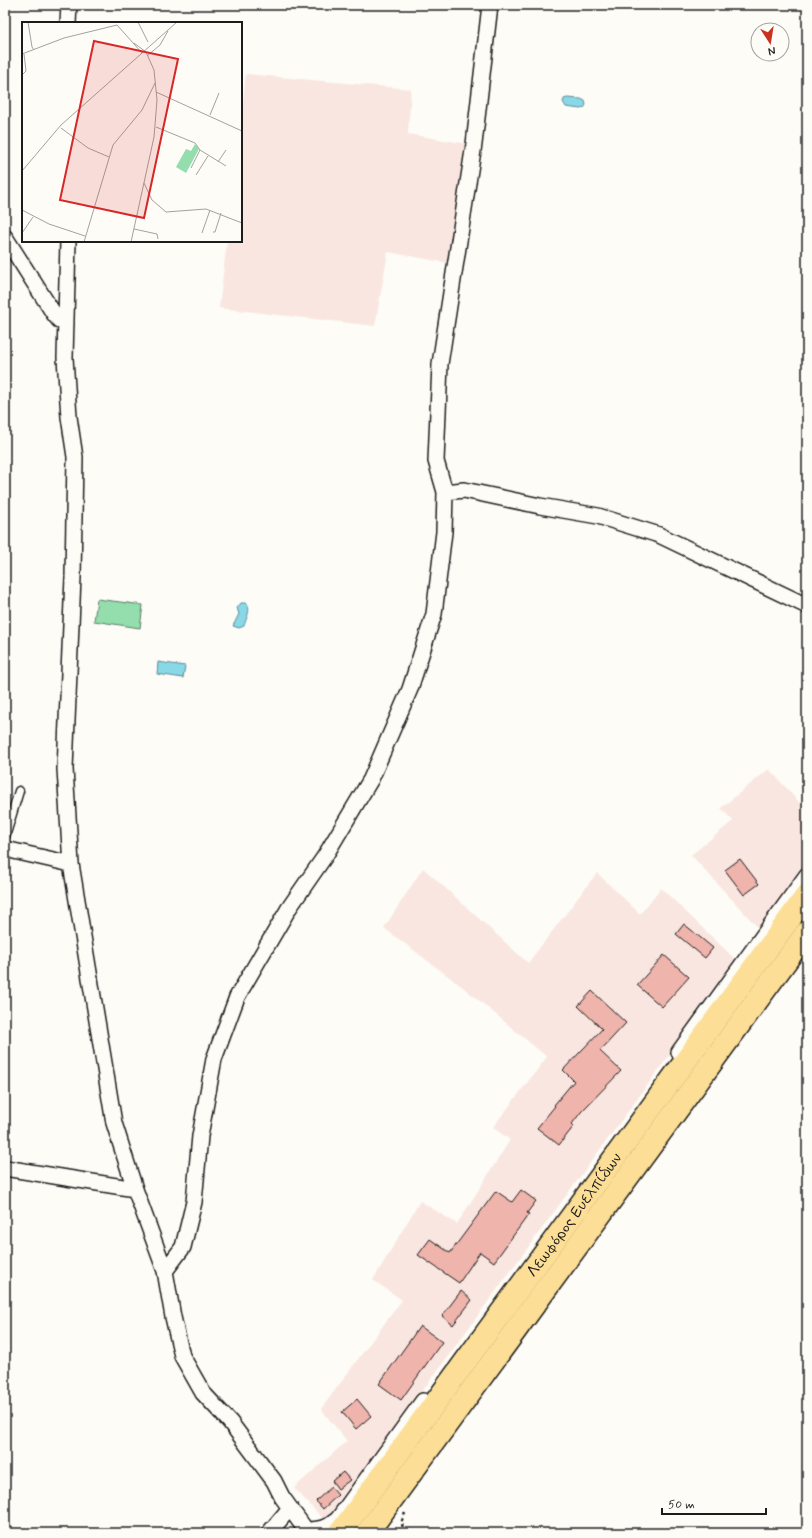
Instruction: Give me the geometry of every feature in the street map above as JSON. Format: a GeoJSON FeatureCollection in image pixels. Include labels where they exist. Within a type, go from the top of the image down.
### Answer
{"type":"FeatureCollection","features":[{"type":"Feature","properties":{"kind":"main road","name":"Λεωφόρος Ευελπίδων"},"geometry":{"type":"LineString","coordinates":[[340,1533],[807,895]]}},
{"type":"Feature","properties":{"kind":"main road","name":"Λεωφόρος Ευελπίδων"},"geometry":{"type":"LineString","coordinates":[[367,1533],[807,932]]}},
{"type":"Feature","properties":{"kind":"street"},"geometry":{"type":"LineString","coordinates":[[68,22],[69,5]]}},
{"type":"Feature","properties":{"kind":"street"},"geometry":{"type":"LineString","coordinates":[[165,1271],[183,1247],[194,1202],[200,1136],[214,1059],[237,998],[289,908],[325,856],[371,779],[410,689],[434,614],[444,532],[445,492],[436,461],[440,364],[474,144],[490,5]]}},
{"type":"Feature","properties":{"kind":"street"},"geometry":{"type":"LineString","coordinates":[[5,237],[54,314],[59,320],[66,324]]}},
{"type":"Feature","properties":{"kind":"street"},"geometry":{"type":"LineString","coordinates":[[68,242],[65,358],[69,417],[75,457],[65,769],[71,864],[114,1123],[135,1189],[165,1271],[182,1356],[203,1393],[230,1422],[274,1481],[290,1508],[307,1532],[320,1530],[331,1526],[338,1519],[362,1484],[574,1196],[807,875]]}},
{"type":"Feature","properties":{"kind":"street"},"geometry":{"type":"LineString","coordinates":[[445,492],[464,490],[540,506],[598,516],[659,535],[807,606]]}},
{"type":"Feature","properties":{"kind":"street"},"geometry":{"type":"LineString","coordinates":[[5,849],[71,864]]}},
{"type":"Feature","properties":{"kind":"street"},"geometry":{"type":"LineString","coordinates":[[5,1168],[135,1189]]}},
{"type":"Feature","properties":{"kind":"street"},"geometry":{"type":"LineString","coordinates":[[268,1533],[290,1508]]}},
{"type":"Feature","properties":{"kind":"lane"},"geometry":{"type":"LineString","coordinates":[[5,837],[19,791]]}},
{"type":"Feature","properties":{"kind":"shaded area"},"geometry":{"type":"Polygon","coordinates":[[[246,74],[411,89],[408,134],[468,144],[448,263],[388,252],[375,326],[219,308],[227,242],[242,242],[242,108],[246,74]]]}},
{"type":"Feature","properties":{"kind":"shaded area"},"geometry":{"type":"Polygon","coordinates":[[[769,769],[807,811],[807,864],[760,930],[691,855],[733,821],[721,808],[769,769]]]}},
{"type":"Feature","properties":{"kind":"shaded area"},"geometry":{"type":"Polygon","coordinates":[[[423,868],[528,963],[597,873],[640,914],[661,888],[738,962],[326,1522],[294,1488],[347,1441],[321,1409],[402,1300],[373,1280],[420,1201],[457,1224],[510,1140],[493,1127],[547,1057],[464,988],[384,928],[423,868]]]}},
{"type":"Feature","properties":{"kind":"green space"},"geometry":{"type":"Polygon","coordinates":[[[97,599],[143,605],[140,628],[94,621],[97,599]]]}},
{"type":"Feature","properties":{"kind":"water"},"geometry":{"type":"Polygon","coordinates":[[[564,99],[581,99],[585,101],[586,105],[584,108],[580,109],[566,107],[563,102],[564,99]]]}},
{"type":"Feature","properties":{"kind":"water"},"geometry":{"type":"Polygon","coordinates":[[[241,603],[245,603],[249,610],[244,626],[239,628],[233,626],[239,614],[237,608],[241,603]]]}},
{"type":"Feature","properties":{"kind":"water"},"geometry":{"type":"Polygon","coordinates":[[[158,662],[185,666],[183,678],[157,674],[158,662]]]}},
{"type":"Feature","properties":{"kind":"building"},"geometry":{"type":"Polygon","coordinates":[[[740,859],[759,884],[744,895],[725,870],[740,859]]]}},
{"type":"Feature","properties":{"kind":"building"},"geometry":{"type":"Polygon","coordinates":[[[684,924],[713,948],[705,958],[676,934],[684,924]]]}},
{"type":"Feature","properties":{"kind":"building"},"geometry":{"type":"Polygon","coordinates":[[[664,955],[689,977],[662,1007],[637,985],[664,955]]]}},
{"type":"Feature","properties":{"kind":"building"},"geometry":{"type":"Polygon","coordinates":[[[592,991],[626,1023],[600,1051],[621,1071],[581,1112],[572,1124],[574,1126],[559,1145],[537,1128],[574,1081],[563,1070],[602,1029],[578,1006],[592,991]]]}},
{"type":"Feature","properties":{"kind":"building"},"geometry":{"type":"Polygon","coordinates":[[[521,1190],[536,1201],[527,1213],[529,1214],[494,1262],[480,1252],[459,1283],[418,1255],[430,1239],[450,1253],[496,1191],[512,1202],[521,1190]]]}},
{"type":"Feature","properties":{"kind":"building"},"geometry":{"type":"Polygon","coordinates":[[[461,1291],[472,1300],[453,1325],[442,1316],[461,1291]]]}},
{"type":"Feature","properties":{"kind":"building"},"geometry":{"type":"Polygon","coordinates":[[[420,1326],[442,1342],[401,1400],[379,1384],[420,1326]]]}},
{"type":"Feature","properties":{"kind":"building"},"geometry":{"type":"Polygon","coordinates":[[[357,1399],[371,1416],[356,1429],[342,1412],[357,1399]]]}},
{"type":"Feature","properties":{"kind":"building"},"geometry":{"type":"Polygon","coordinates":[[[343,1472],[350,1480],[338,1489],[332,1481],[343,1472]]]}},
{"type":"Feature","properties":{"kind":"building"},"geometry":{"type":"Polygon","coordinates":[[[331,1487],[338,1495],[323,1509],[316,1501],[331,1487]]]}}]}
